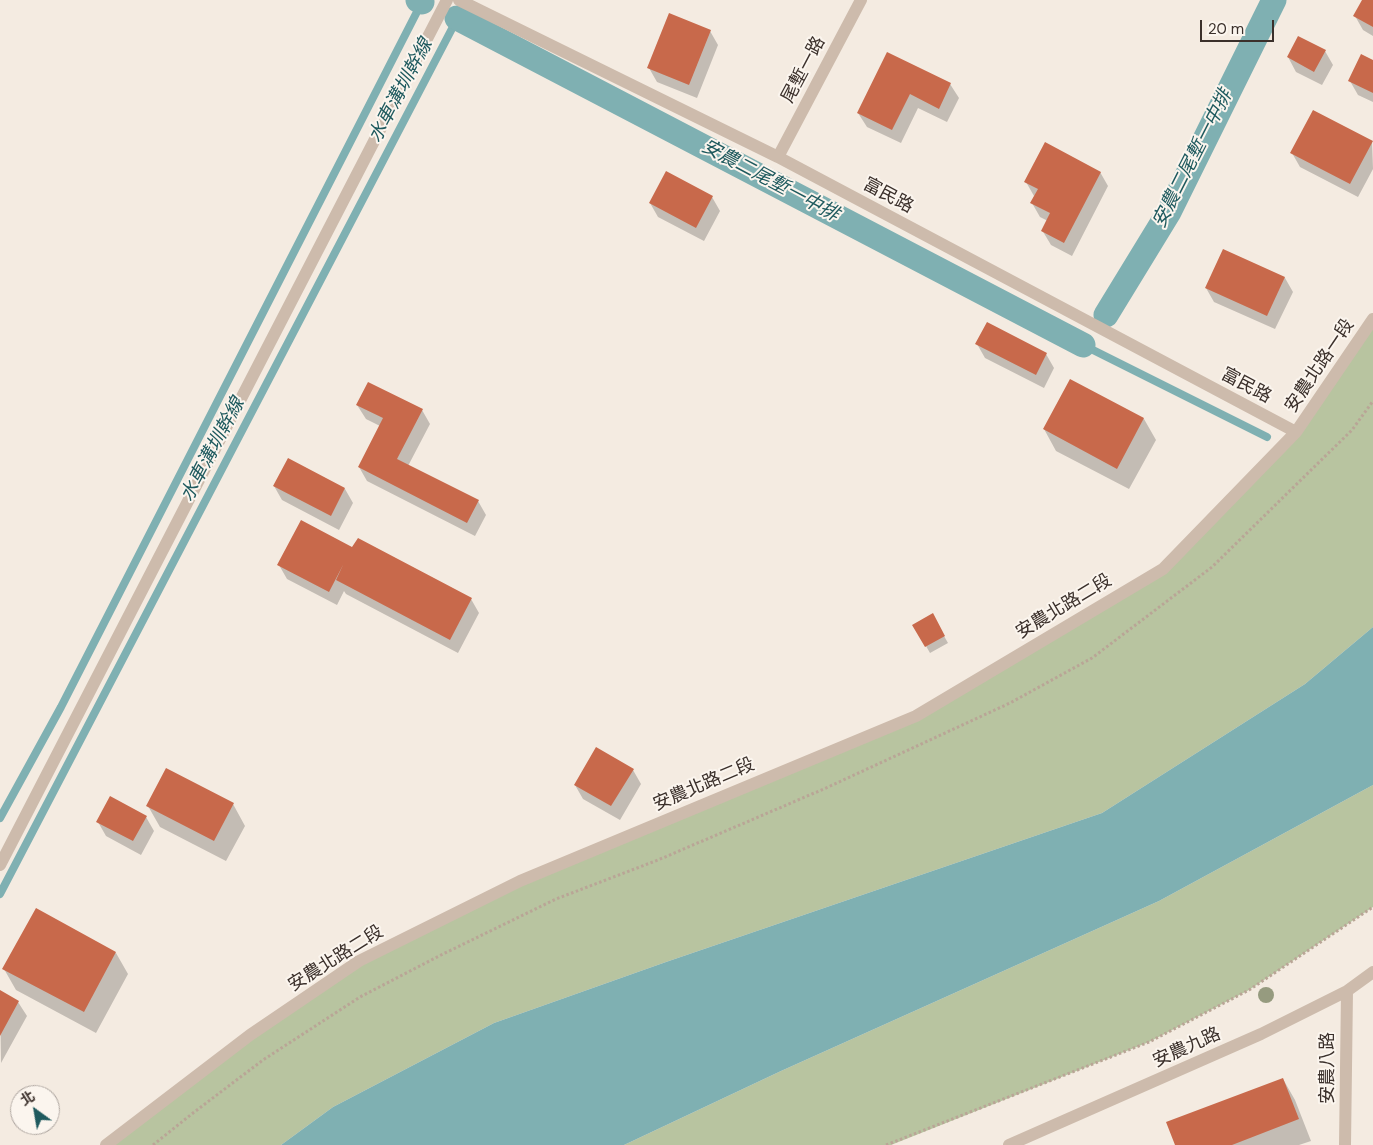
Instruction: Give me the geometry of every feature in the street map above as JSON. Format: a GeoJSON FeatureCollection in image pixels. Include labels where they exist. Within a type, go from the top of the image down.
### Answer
{"type":"FeatureCollection","features":[{"type":"Feature","properties":{"kind":"street"},"geometry":{"type":"LineString","coordinates":[[0,865],[447,0]]}},
{"type":"Feature","properties":{"kind":"street","name":"富民路"},"geometry":{"type":"LineString","coordinates":[[459,0],[778,157],[1296,432]]}},
{"type":"Feature","properties":{"kind":"street","name":"尾塹一路"},"geometry":{"type":"LineString","coordinates":[[778,157],[862,0]]}},
{"type":"Feature","properties":{"kind":"street","name":"安農北路一段"},"geometry":{"type":"LineString","coordinates":[[1296,432],[1373,319]]}},
{"type":"Feature","properties":{"kind":"street","name":"安農北路二段"},"geometry":{"type":"LineString","coordinates":[[106,1145],[250,1036],[359,961],[520,881],[916,716],[1163,569],[1296,432]]}},
{"type":"Feature","properties":{"kind":"street","name":"安農九路"},"geometry":{"type":"LineString","coordinates":[[1009,1145],[1261,1034],[1346,991],[1373,972]]}},
{"type":"Feature","properties":{"kind":"street","name":"安農八路"},"geometry":{"type":"LineString","coordinates":[[1345,1145],[1346,991]]}},
{"type":"Feature","properties":{"kind":"path"},"geometry":{"type":"LineString","coordinates":[[886,1145],[1149,1042],[1250,990],[1373,908]]}},
{"type":"Feature","properties":{"kind":"green space"},"geometry":{"type":"Polygon","coordinates":[[[1373,319],[1373,627],[1305,684],[1102,813],[666,962],[494,1023],[333,1107],[281,1145],[106,1145],[359,961],[520,881],[916,716],[1163,569],[1296,432],[1373,319]]]}},
{"type":"Feature","properties":{"kind":"green space"},"geometry":{"type":"Polygon","coordinates":[[[1373,785],[1373,907],[1249,990],[1149,1042],[891,1145],[624,1145],[781,1071],[1159,901],[1373,785]]]}},
{"type":"Feature","properties":{"kind":"water"},"geometry":{"type":"Polygon","coordinates":[[[1373,627],[1373,785],[1159,901],[781,1071],[624,1145],[281,1145],[333,1107],[494,1023],[666,962],[1102,813],[1305,684],[1373,627]]]}},
{"type":"Feature","properties":{"kind":"building"},"geometry":{"type":"Polygon","coordinates":[[[1362,0],[1373,0],[1373,27],[1353,16],[1362,0]]]}},
{"type":"Feature","properties":{"kind":"building"},"geometry":{"type":"Polygon","coordinates":[[[669,13],[711,30],[689,85],[647,68],[669,13]]]}},
{"type":"Feature","properties":{"kind":"building"},"geometry":{"type":"Polygon","coordinates":[[[1298,36],[1326,50],[1314,72],[1287,57],[1298,36]]]}},
{"type":"Feature","properties":{"kind":"building"},"geometry":{"type":"Polygon","coordinates":[[[887,52],[951,83],[939,109],[910,94],[892,130],[857,113],[887,52]]]}},
{"type":"Feature","properties":{"kind":"building"},"geometry":{"type":"Polygon","coordinates":[[[1361,54],[1373,60],[1373,93],[1348,81],[1361,54]]]}},
{"type":"Feature","properties":{"kind":"building"},"geometry":{"type":"Polygon","coordinates":[[[1313,110],[1373,141],[1350,184],[1290,153],[1313,110]]]}},
{"type":"Feature","properties":{"kind":"building"},"geometry":{"type":"Polygon","coordinates":[[[1045,142],[1101,172],[1064,243],[1041,231],[1050,213],[1030,203],[1038,189],[1024,182],[1045,142]]]}},
{"type":"Feature","properties":{"kind":"building"},"geometry":{"type":"Polygon","coordinates":[[[666,171],[713,196],[696,228],[649,203],[666,171]]]}},
{"type":"Feature","properties":{"kind":"building"},"geometry":{"type":"Polygon","coordinates":[[[1223,249],[1285,277],[1267,316],[1205,288],[1223,249]]]}},
{"type":"Feature","properties":{"kind":"building"},"geometry":{"type":"Polygon","coordinates":[[[987,322],[1047,353],[1036,375],[975,344],[987,322]]]}},
{"type":"Feature","properties":{"kind":"building"},"geometry":{"type":"Polygon","coordinates":[[[1070,379],[1144,418],[1117,469],[1043,429],[1070,379]]]}},
{"type":"Feature","properties":{"kind":"building"},"geometry":{"type":"Polygon","coordinates":[[[368,382],[423,409],[397,459],[479,500],[467,523],[358,467],[383,418],[356,405],[368,382]]]}},
{"type":"Feature","properties":{"kind":"building"},"geometry":{"type":"Polygon","coordinates":[[[288,458],[345,488],[331,516],[273,486],[288,458]]]}},
{"type":"Feature","properties":{"kind":"building"},"geometry":{"type":"Polygon","coordinates":[[[301,520],[352,547],[358,538],[472,598],[450,640],[336,580],[343,565],[329,592],[277,565],[301,520]]]}},
{"type":"Feature","properties":{"kind":"building"},"geometry":{"type":"Polygon","coordinates":[[[933,613],[945,636],[925,647],[912,625],[933,613]]]}},
{"type":"Feature","properties":{"kind":"building"},"geometry":{"type":"Polygon","coordinates":[[[596,747],[634,769],[611,806],[574,785],[596,747]]]}},
{"type":"Feature","properties":{"kind":"building"},"geometry":{"type":"Polygon","coordinates":[[[166,768],[234,803],[214,841],[146,806],[166,768]]]}},
{"type":"Feature","properties":{"kind":"building"},"geometry":{"type":"Polygon","coordinates":[[[110,796],[147,816],[133,841],[96,822],[110,796]]]}},
{"type":"Feature","properties":{"kind":"building"},"geometry":{"type":"Polygon","coordinates":[[[36,908],[116,952],[84,1012],[2,969],[36,908]]]}},
{"type":"Feature","properties":{"kind":"building"},"geometry":{"type":"Polygon","coordinates":[[[0,990],[19,1001],[0,1036],[0,990]]]}},
{"type":"Feature","properties":{"kind":"building"},"geometry":{"type":"Polygon","coordinates":[[[1283,1078],[1299,1119],[1232,1145],[1175,1145],[1166,1122],[1283,1078]]]}},
{"type":"Feature","properties":{"kind":"waterway"},"geometry":{"type":"LineString","coordinates":[[418,0],[422,2]]}},
{"type":"Feature","properties":{"kind":"waterway","name":"安農二尾塹一中排"},"geometry":{"type":"LineString","coordinates":[[1106,315],[1169,212],[1274,0]]}},
{"type":"Feature","properties":{"kind":"waterway"},"geometry":{"type":"LineString","coordinates":[[0,818],[61,707],[422,2]]}},
{"type":"Feature","properties":{"kind":"waterway","name":"安農二尾塹一中排"},"geometry":{"type":"LineString","coordinates":[[457,18],[1083,345]]}},
{"type":"Feature","properties":{"kind":"waterway","name":"水車溝圳幹線"},"geometry":{"type":"LineString","coordinates":[[0,894],[456,21]]}},
{"type":"Feature","properties":{"kind":"waterway"},"geometry":{"type":"LineString","coordinates":[[1083,345],[1267,437]]}}]}
